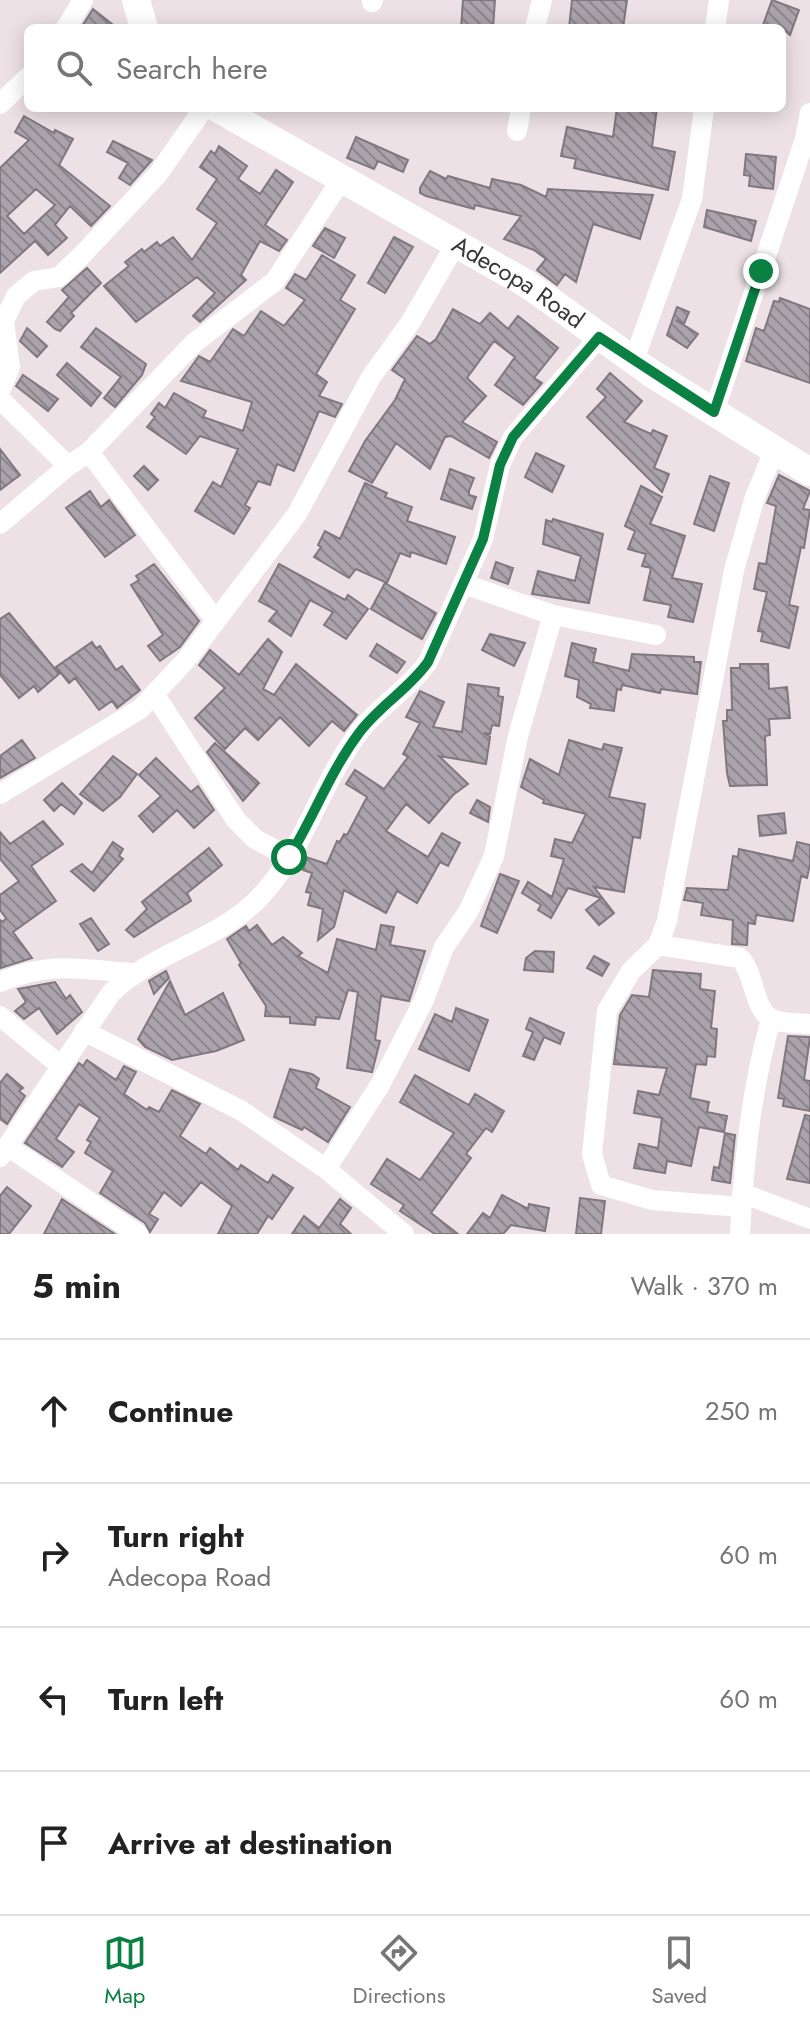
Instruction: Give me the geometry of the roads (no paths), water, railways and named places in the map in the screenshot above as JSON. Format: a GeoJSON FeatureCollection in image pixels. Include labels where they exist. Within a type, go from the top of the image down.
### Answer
{"type":"FeatureCollection","features":[{"type":"Feature","properties":{"kind":"street"},"geometry":{"type":"LineString","coordinates":[[68,24],[83,0]]}},
{"type":"Feature","properties":{"kind":"street"},"geometry":{"type":"LineString","coordinates":[[536,24],[542,0]]}},
{"type":"Feature","properties":{"kind":"street"},"geometry":{"type":"LineString","coordinates":[[716,24],[719,0]]}},
{"type":"Feature","properties":{"kind":"street"},"geometry":{"type":"LineString","coordinates":[[0,104],[24,81]]}},
{"type":"Feature","properties":{"kind":"street"},"geometry":{"type":"LineString","coordinates":[[0,391],[10,367],[4,321],[16,296],[34,281],[59,277],[81,256],[158,174],[201,112]]}},
{"type":"Feature","properties":{"kind":"street","name":"Adecopa Road"},"geometry":{"type":"LineString","coordinates":[[224,112],[527,284],[599,337],[810,472]]}},
{"type":"Feature","properties":{"kind":"street"},"geometry":{"type":"LineString","coordinates":[[517,131],[520,112]]}},
{"type":"Feature","properties":{"kind":"street"},"geometry":{"type":"LineString","coordinates":[[634,360],[692,199],[703,112]]}},
{"type":"Feature","properties":{"kind":"street"},"geometry":{"type":"LineString","coordinates":[[714,412],[805,139],[810,113]]}},
{"type":"Feature","properties":{"kind":"street"},"geometry":{"type":"LineString","coordinates":[[0,524],[89,452],[194,343],[275,281],[343,177]]}},
{"type":"Feature","properties":{"kind":"street"},"geometry":{"type":"LineString","coordinates":[[0,794],[106,733],[155,695],[297,514],[371,377],[410,323],[457,242]]}},
{"type":"Feature","properties":{"kind":"street"},"geometry":{"type":"LineString","coordinates":[[138,1234],[4,1152],[111,993],[132,973],[209,932],[258,899],[289,857],[308,826],[330,777],[360,731],[382,706],[416,679],[428,662],[483,539],[500,465],[513,437],[599,337]]}},
{"type":"Feature","properties":{"kind":"street"},"geometry":{"type":"LineString","coordinates":[[0,399],[68,466]]}},
{"type":"Feature","properties":{"kind":"street"},"geometry":{"type":"LineString","coordinates":[[774,451],[755,497],[734,570],[667,921],[658,945],[631,971],[607,1011],[592,1154],[601,1185],[652,1200],[742,1200],[810,1219]]}},
{"type":"Feature","properties":{"kind":"street"},"geometry":{"type":"LineString","coordinates":[[89,452],[216,621]]}},
{"type":"Feature","properties":{"kind":"street"},"geometry":{"type":"LineString","coordinates":[[464,584],[553,615],[656,635]]}},
{"type":"Feature","properties":{"kind":"street"},"geometry":{"type":"LineString","coordinates":[[326,1169],[380,1085],[424,1000],[444,947],[468,912],[494,856],[518,736],[553,615]]}},
{"type":"Feature","properties":{"kind":"street"},"geometry":{"type":"LineString","coordinates":[[155,695],[236,820],[255,839],[289,857]]}},
{"type":"Feature","properties":{"kind":"street"},"geometry":{"type":"LineString","coordinates":[[658,945],[740,958],[751,973],[762,1008],[771,1019],[810,1024]]}},
{"type":"Feature","properties":{"kind":"street"},"geometry":{"type":"LineString","coordinates":[[0,982],[49,967],[132,973]]}},
{"type":"Feature","properties":{"kind":"street"},"geometry":{"type":"LineString","coordinates":[[0,1016],[62,1067]]}},
{"type":"Feature","properties":{"kind":"street"},"geometry":{"type":"LineString","coordinates":[[740,1234],[755,1078],[771,1019]]}},
{"type":"Feature","properties":{"kind":"street"},"geometry":{"type":"LineString","coordinates":[[84,1031],[242,1111],[326,1169],[404,1234]]}}]}
